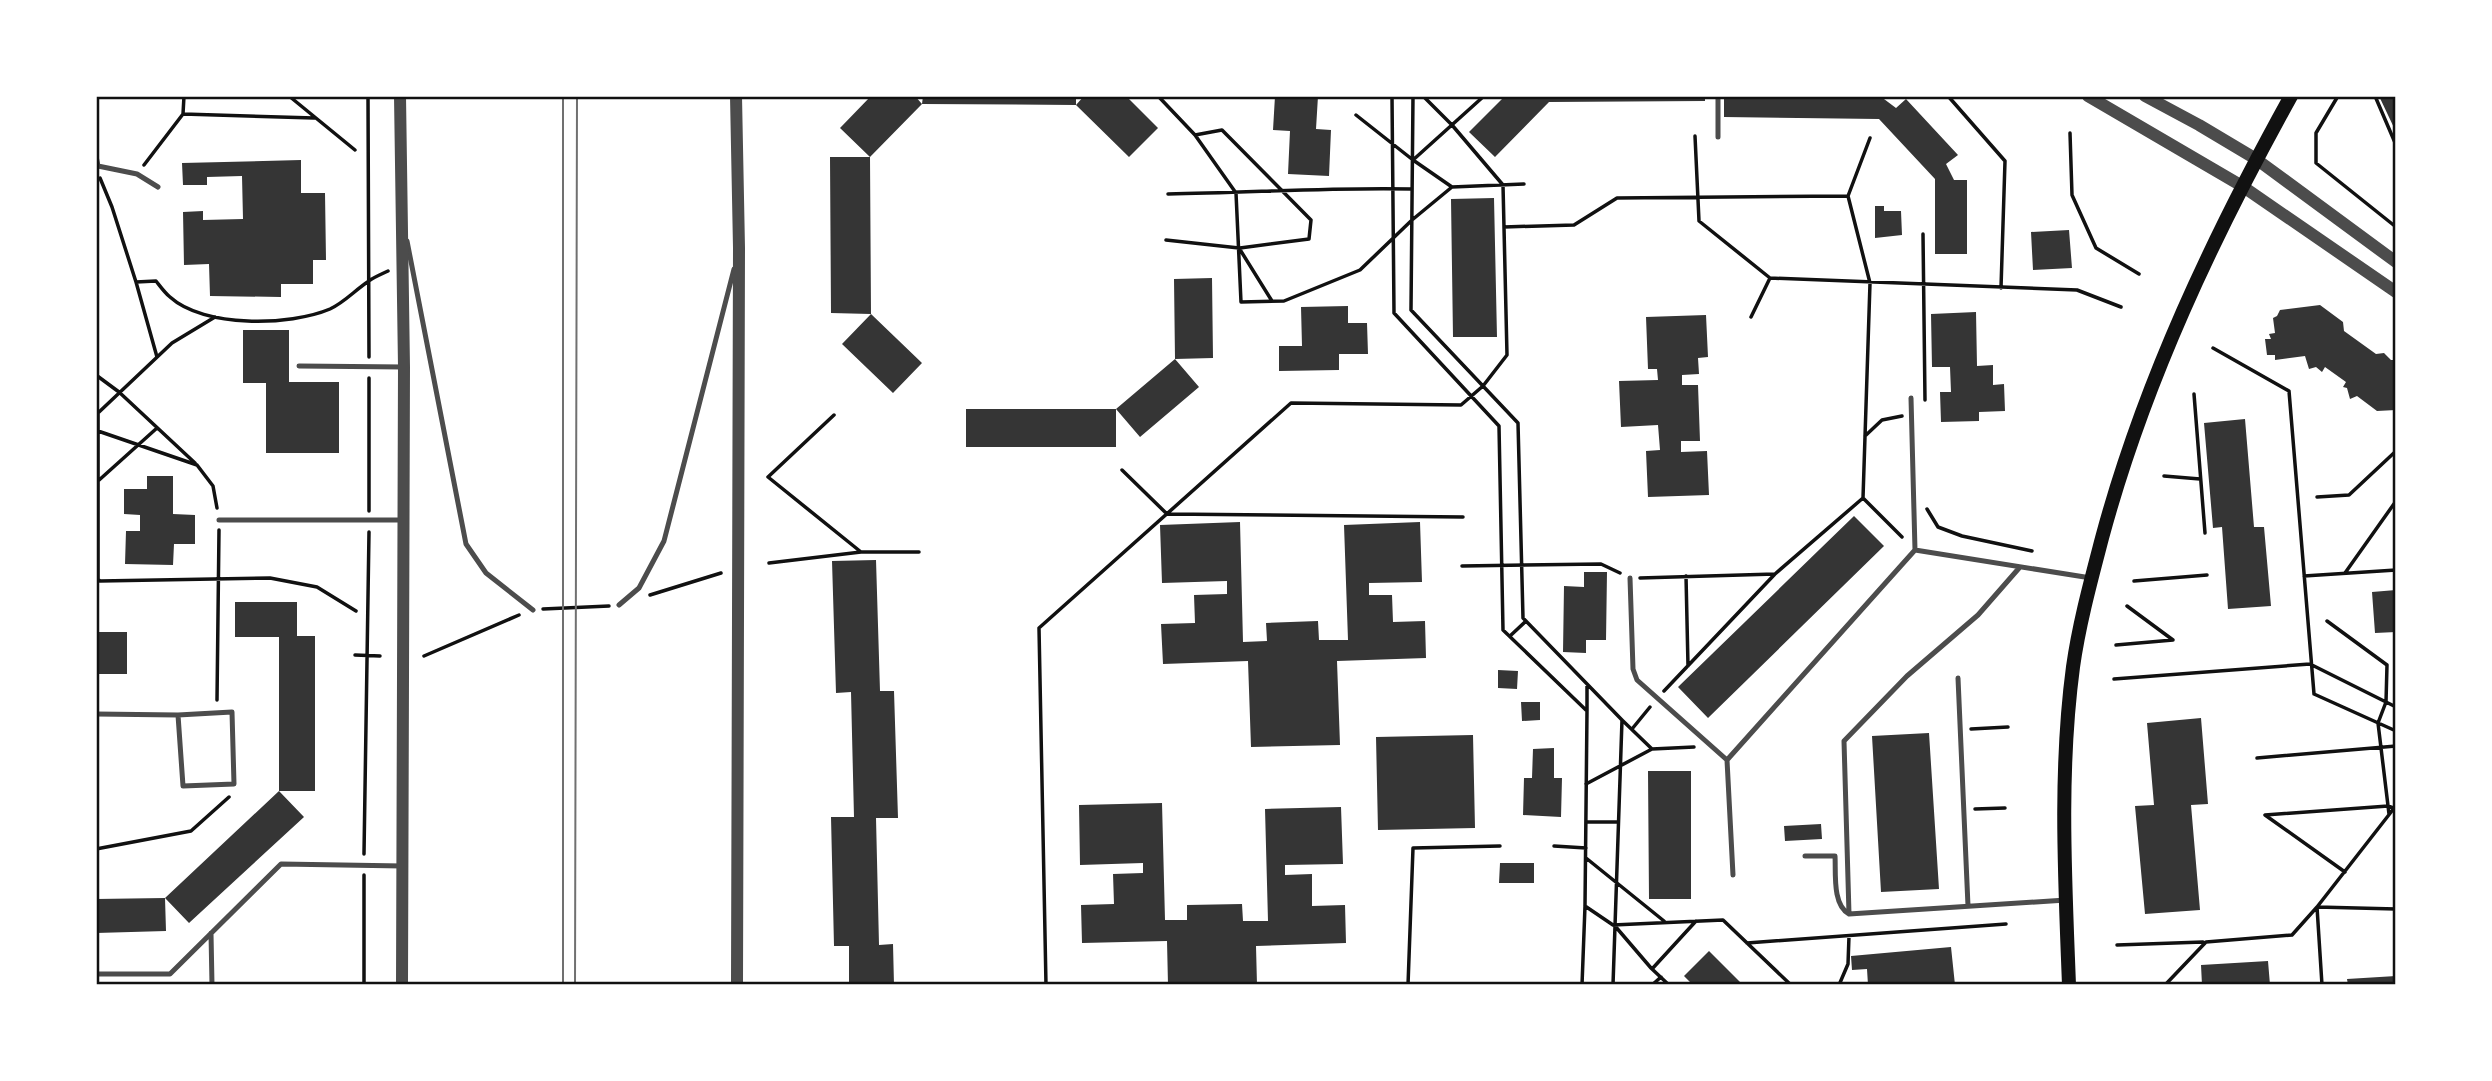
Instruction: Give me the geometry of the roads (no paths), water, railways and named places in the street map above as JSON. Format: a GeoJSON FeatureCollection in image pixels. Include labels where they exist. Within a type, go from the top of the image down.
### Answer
{"type":"FeatureCollection","features":[{"type":"Feature","properties":{"kind":"main road"},"geometry":{"type":"LineString","coordinates":[[2069,985],[2063,839],[2069,702],[2091,578],[2115,487],[2154,379],[2218,235],[2291,96]]}},
{"type":"Feature","properties":{"kind":"street"},"geometry":{"type":"LineString","coordinates":[[400,96],[404,367],[402,985]]}},
{"type":"Feature","properties":{"kind":"street"},"geometry":{"type":"LineString","coordinates":[[736,96],[739,248],[737,985]]}},
{"type":"Feature","properties":{"kind":"street"},"geometry":{"type":"LineString","coordinates":[[2088,96],[2242,186],[2396,292]]}},
{"type":"Feature","properties":{"kind":"street"},"geometry":{"type":"LineString","coordinates":[[2145,96],[2256,159],[2396,262]]}},
{"type":"Feature","properties":{"kind":"lane"},"geometry":{"type":"LineString","coordinates":[[1718,96],[1718,137]]}},
{"type":"Feature","properties":{"kind":"lane"},"geometry":{"type":"LineString","coordinates":[[96,156],[98,166],[137,174],[158,187]]}},
{"type":"Feature","properties":{"kind":"lane"},"geometry":{"type":"LineString","coordinates":[[402,214],[466,544],[486,573],[533,610]]}},
{"type":"Feature","properties":{"kind":"lane"},"geometry":{"type":"LineString","coordinates":[[619,606],[639,588],[664,541],[739,248]]}},
{"type":"Feature","properties":{"kind":"lane"},"geometry":{"type":"LineString","coordinates":[[299,366],[404,367]]}},
{"type":"Feature","properties":{"kind":"lane"},"geometry":{"type":"LineString","coordinates":[[1727,760],[1915,550],[1912,398]]}},
{"type":"Feature","properties":{"kind":"lane"},"geometry":{"type":"LineString","coordinates":[[219,520],[403,520]]}},
{"type":"Feature","properties":{"kind":"lane"},"geometry":{"type":"LineString","coordinates":[[1915,550],[2091,578]]}},
{"type":"Feature","properties":{"kind":"lane"},"geometry":{"type":"LineString","coordinates":[[1849,914],[1844,741],[1907,677],[1978,615],[2021,567]]}},
{"type":"Feature","properties":{"kind":"lane"},"geometry":{"type":"LineString","coordinates":[[1630,578],[1633,669],[1637,680],[1727,760],[1733,874]]}},
{"type":"Feature","properties":{"kind":"lane"},"geometry":{"type":"LineString","coordinates":[[1958,678],[1968,906]]}},
{"type":"Feature","properties":{"kind":"lane"},"geometry":{"type":"LineString","coordinates":[[96,714],[178,715],[232,712],[234,783],[183,786],[178,715]]}},
{"type":"Feature","properties":{"kind":"lane"},"geometry":{"type":"LineString","coordinates":[[1805,856],[1835,856],[1839,902],[1843,911],[1849,914],[2066,900]]}},
{"type":"Feature","properties":{"kind":"lane"},"geometry":{"type":"LineString","coordinates":[[96,974],[170,974],[281,864],[403,866]]}},
{"type":"Feature","properties":{"kind":"lane"},"geometry":{"type":"LineString","coordinates":[[211,933],[212,985]]}},
{"type":"Feature","properties":{"kind":"tram line"},"geometry":{"type":"LineString","coordinates":[[563,96],[563,985]]}},
{"type":"Feature","properties":{"kind":"tram line"},"geometry":{"type":"LineString","coordinates":[[575,985],[577,96]]}}]}
